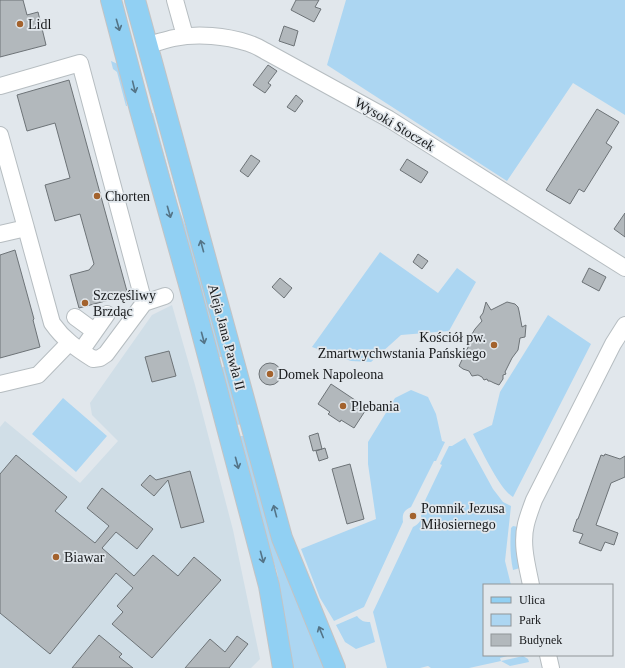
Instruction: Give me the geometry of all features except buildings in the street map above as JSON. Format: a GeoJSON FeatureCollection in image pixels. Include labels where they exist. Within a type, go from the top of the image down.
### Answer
{"type":"FeatureCollection","features":[{"type":"Feature","properties":{"kind":"main road","name":"Aleja Jana Pawła II"},"geometry":{"type":"LineString","coordinates":[[111,0],[190,288],[269,586],[283,668]]}},
{"type":"Feature","properties":{"kind":"main road","name":"Aleja Jana Pawła II"},"geometry":{"type":"LineString","coordinates":[[135,0],[282,538],[335,668]]}},
{"type":"Feature","properties":{"kind":"main road"},"geometry":{"type":"LineString","coordinates":[[124,49],[147,45]]}},
{"type":"Feature","properties":{"kind":"main road"},"geometry":{"type":"LineString","coordinates":[[140,110],[163,104]]}},
{"type":"Feature","properties":{"kind":"street"},"geometry":{"type":"LineString","coordinates":[[175,0],[185,36]]}},
{"type":"Feature","properties":{"kind":"street","name":"Wysoki Stoczek"},"geometry":{"type":"LineString","coordinates":[[147,45],[185,36],[204,36],[248,43],[271,53],[389,119],[625,268]]}},
{"type":"Feature","properties":{"kind":"street"},"geometry":{"type":"LineString","coordinates":[[0,86],[80,63],[144,303]]}},
{"type":"Feature","properties":{"kind":"street"},"geometry":{"type":"LineString","coordinates":[[0,135],[52,323],[59,333],[75,347],[93,359],[100,358],[106,354],[144,303],[165,296]]}},
{"type":"Feature","properties":{"kind":"street"},"geometry":{"type":"LineString","coordinates":[[0,234],[26,228]]}},
{"type":"Feature","properties":{"kind":"street"},"geometry":{"type":"LineString","coordinates":[[0,384],[38,375],[94,331],[106,314]]}},
{"type":"Feature","properties":{"kind":"street"},"geometry":{"type":"LineString","coordinates":[[75,316],[94,331]]}},
{"type":"Feature","properties":{"kind":"street"},"geometry":{"type":"LineString","coordinates":[[531,584],[525,558],[525,524],[534,500],[613,344],[625,325]]}},
{"type":"Feature","properties":{"kind":"street"},"geometry":{"type":"LineString","coordinates":[[548,656],[551,668]]}},
{"type":"Feature","properties":{"kind":"shaded area"},"geometry":{"type":"Polygon","coordinates":[[[172,305],[195,385],[233,530],[260,659],[251,668],[0,668],[0,427],[5,421],[80,483],[118,441],[92,415],[90,403],[152,315],[172,305]]]}},
{"type":"Feature","properties":{"kind":"green space"},"geometry":{"type":"Polygon","coordinates":[[[346,0],[625,0],[625,115],[573,83],[507,181],[327,65],[346,0]]]}},
{"type":"Feature","properties":{"kind":"green space"},"geometry":{"type":"Polygon","coordinates":[[[111,61],[119,65],[123,73],[127,106],[117,72],[113,69],[111,61]]]}},
{"type":"Feature","properties":{"kind":"green space"},"geometry":{"type":"Polygon","coordinates":[[[151,113],[153,113],[178,206],[198,259],[223,354],[221,357],[219,357],[151,113]]]}},
{"type":"Feature","properties":{"kind":"green space"},"geometry":{"type":"Polygon","coordinates":[[[380,252],[438,293],[457,268],[476,282],[449,331],[401,335],[371,362],[351,361],[312,347],[380,252]]]}},
{"type":"Feature","properties":{"kind":"green space"},"geometry":{"type":"Polygon","coordinates":[[[548,315],[591,344],[513,497],[502,486],[473,434],[492,425],[500,392],[548,315]]]}},
{"type":"Feature","properties":{"kind":"green space"},"geometry":{"type":"Polygon","coordinates":[[[227,365],[244,424],[236,425],[221,368],[227,365]]]}},
{"type":"Feature","properties":{"kind":"green space"},"geometry":{"type":"Polygon","coordinates":[[[411,390],[428,397],[436,414],[442,441],[445,442],[411,507],[404,513],[403,522],[364,607],[334,621],[320,598],[301,549],[376,519],[368,464],[368,442],[395,398],[411,390]]]}},
{"type":"Feature","properties":{"kind":"green space"},"geometry":{"type":"Polygon","coordinates":[[[63,398],[107,436],[76,472],[32,434],[63,398]]]}},
{"type":"Feature","properties":{"kind":"green space"},"geometry":{"type":"Polygon","coordinates":[[[240,436],[245,436],[326,668],[293,668],[277,572],[259,519],[238,438],[240,436]]]}},
{"type":"Feature","properties":{"kind":"green space"},"geometry":{"type":"Polygon","coordinates":[[[465,438],[493,489],[503,502],[511,506],[505,561],[511,584],[483,584],[483,656],[507,656],[500,658],[501,661],[469,668],[431,668],[428,666],[420,668],[387,668],[373,612],[413,527],[420,520],[420,511],[442,465],[440,464],[449,446],[452,446],[465,438]]]}},
{"type":"Feature","properties":{"kind":"green space"},"geometry":{"type":"Polygon","coordinates":[[[513,526],[518,527],[520,568],[513,570],[510,544],[511,528],[513,526]]]}},
{"type":"Feature","properties":{"kind":"green space"},"geometry":{"type":"Polygon","coordinates":[[[357,616],[363,621],[370,622],[375,642],[356,649],[345,642],[336,625],[357,616]]]}},
{"type":"Feature","properties":{"kind":"green space"},"geometry":{"type":"Polygon","coordinates":[[[523,656],[528,659],[529,662],[510,666],[501,661],[523,656]]]}},
{"type":"Feature","properties":{"kind":"place","name":"Lidl"},"geometry":{"type":"Point","coordinates":[20,24]}},
{"type":"Feature","properties":{"kind":"place","name":"Chorten"},"geometry":{"type":"Point","coordinates":[97,196]}},
{"type":"Feature","properties":{"kind":"place","name":"Szczęśliwy Brzdąc"},"geometry":{"type":"Point","coordinates":[85,303]}},
{"type":"Feature","properties":{"kind":"place","name":"Kościół pw. Zmartwychwstania Pańskiego"},"geometry":{"type":"Point","coordinates":[494,345]}},
{"type":"Feature","properties":{"kind":"place","name":"Domek Napoleona"},"geometry":{"type":"Point","coordinates":[270,374]}},
{"type":"Feature","properties":{"kind":"place","name":"Plebania"},"geometry":{"type":"Point","coordinates":[343,406]}},
{"type":"Feature","properties":{"kind":"place","name":"Pomnik Jezusa Miłosiernego"},"geometry":{"type":"Point","coordinates":[413,516]}},
{"type":"Feature","properties":{"kind":"place","name":"Biawar"},"geometry":{"type":"Point","coordinates":[56,557]}}]}
